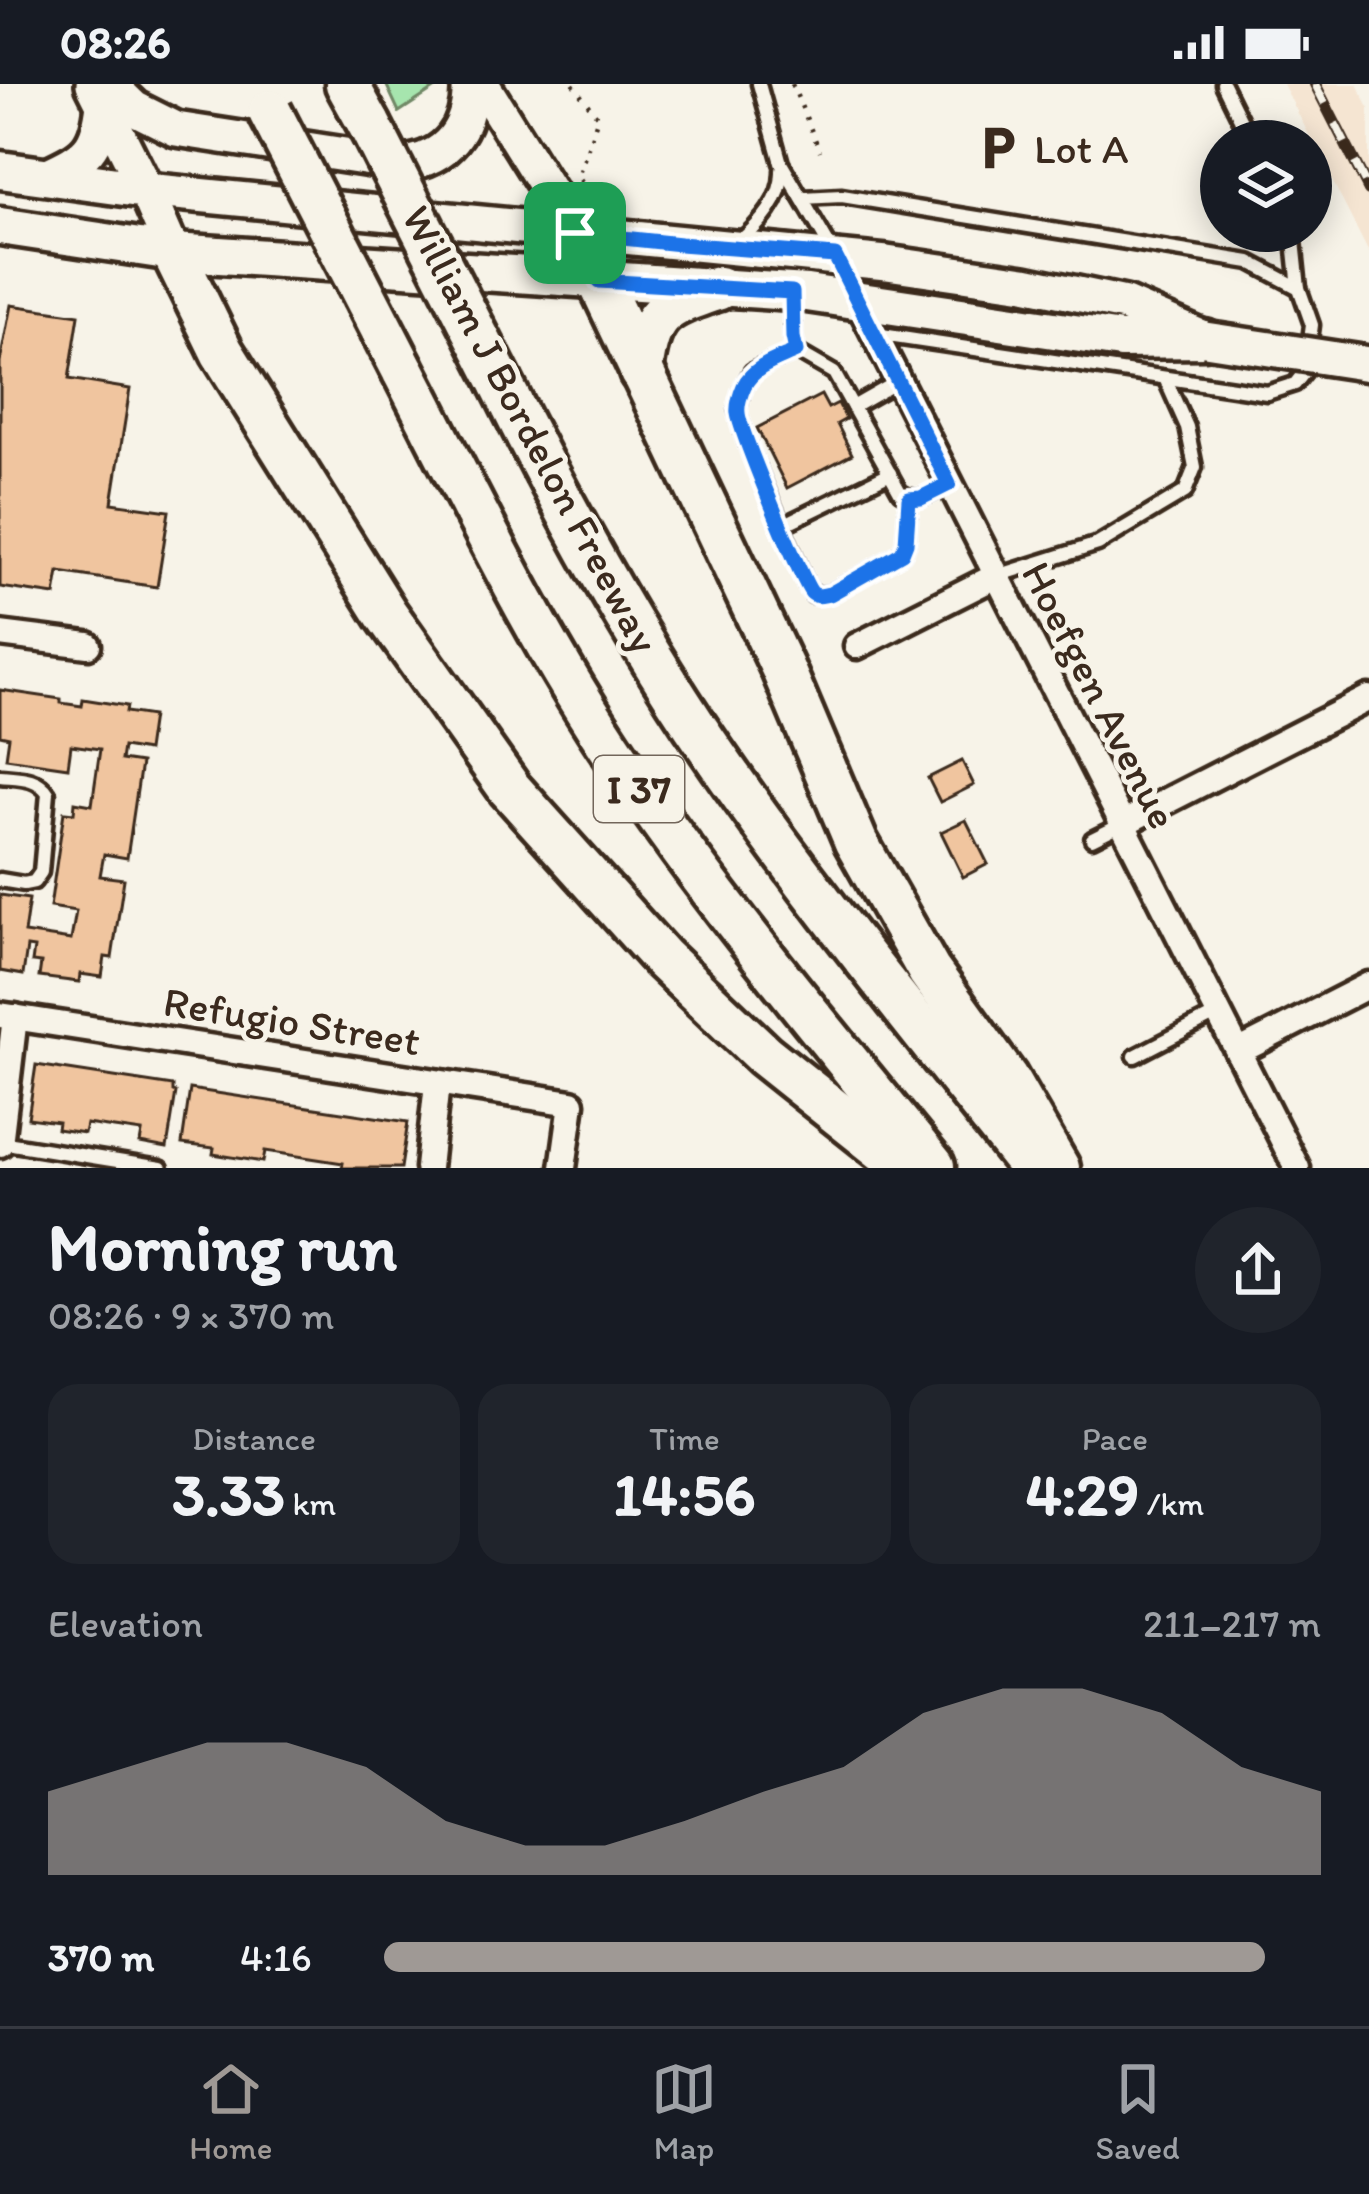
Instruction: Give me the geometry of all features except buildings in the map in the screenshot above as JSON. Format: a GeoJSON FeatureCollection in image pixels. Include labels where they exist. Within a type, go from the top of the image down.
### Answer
{"type":"FeatureCollection","features":[{"type":"Feature","properties":{"kind":"highway","name":"William J Bordelon Freeway"},"geometry":{"type":"LineString","coordinates":[[347,84],[553,488],[693,723],[903,1007],[1031,1168]]}},
{"type":"Feature","properties":{"kind":"highway","name":"William J Bordelon Freeway"},"geometry":{"type":"LineString","coordinates":[[262,98],[547,646],[684,854],[934,1168]]}},
{"type":"Feature","properties":{"kind":"highway"},"geometry":{"type":"LineString","coordinates":[[173,252],[222,352],[373,594],[510,789],[679,974],[764,1055],[906,1168]]}},
{"type":"Feature","properties":{"kind":"highway"},"geometry":{"type":"LineString","coordinates":[[641,372],[646,337],[654,321],[725,268]]}},
{"type":"Feature","properties":{"kind":"highway"},"geometry":{"type":"LineString","coordinates":[[599,281],[782,667],[856,842],[929,971],[1006,1078],[1058,1168]]}},
{"type":"Feature","properties":{"kind":"main road"},"geometry":{"type":"LineString","coordinates":[[102,91],[176,129],[404,164],[446,149],[466,115],[469,84]]}},
{"type":"Feature","properties":{"kind":"main road"},"geometry":{"type":"LineString","coordinates":[[482,84],[575,233],[599,281]]}},
{"type":"Feature","properties":{"kind":"main road"},"geometry":{"type":"LineString","coordinates":[[46,176],[79,161],[92,148],[100,130],[102,91]]}},
{"type":"Feature","properties":{"kind":"main road"},"geometry":{"type":"LineString","coordinates":[[102,91],[173,252]]}},
{"type":"Feature","properties":{"kind":"main road"},"geometry":{"type":"LineString","coordinates":[[0,170],[146,190],[575,233],[725,268],[792,292],[1121,340],[1204,339],[1369,364]]}},
{"type":"Feature","properties":{"kind":"main road"},"geometry":{"type":"LineString","coordinates":[[0,226],[173,252],[599,281],[835,256],[1025,283],[1125,304],[1204,339]]}},
{"type":"Feature","properties":{"kind":"street","name":"Hoefgen Avenue"},"geometry":{"type":"LineString","coordinates":[[835,256],[1297,1168]]}},
{"type":"Feature","properties":{"kind":"street"},"geometry":{"type":"LineString","coordinates":[[857,646],[922,623],[996,576]]}},
{"type":"Feature","properties":{"kind":"street"},"geometry":{"type":"LineString","coordinates":[[0,634],[88,645]]}},
{"type":"Feature","properties":{"kind":"street"},"geometry":{"type":"LineString","coordinates":[[1122,824],[1369,698]]}},
{"type":"Feature","properties":{"kind":"street"},"geometry":{"type":"LineString","coordinates":[[1238,1052],[1369,985]]}},
{"type":"Feature","properties":{"kind":"street"},"geometry":{"type":"LineString","coordinates":[[0,1143],[8,1016]]}},
{"type":"Feature","properties":{"kind":"street","name":"Refugio Street"},"geometry":{"type":"LineString","coordinates":[[8,1016],[572,1103],[563,1168]]}},
{"type":"Feature","properties":{"kind":"street"},"geometry":{"type":"LineString","coordinates":[[428,1168],[436,1083]]}},
{"type":"Feature","properties":{"kind":"lane"},"geometry":{"type":"LineString","coordinates":[[725,268],[771,208],[782,181],[759,84]]}},
{"type":"Feature","properties":{"kind":"lane"},"geometry":{"type":"LineString","coordinates":[[1223,84],[1241,120]]}},
{"type":"Feature","properties":{"kind":"lane"},"geometry":{"type":"LineString","coordinates":[[781,163],[835,256]]}},
{"type":"Feature","properties":{"kind":"lane"},"geometry":{"type":"LineString","coordinates":[[802,198],[842,196],[1250,262],[1298,288]]}},
{"type":"Feature","properties":{"kind":"lane"},"geometry":{"type":"LineString","coordinates":[[872,334],[1267,393],[1295,384],[1306,370],[1312,325],[1298,288],[1295,252]]}},
{"type":"Feature","properties":{"kind":"lane"},"geometry":{"type":"LineString","coordinates":[[792,292],[796,351],[834,373],[900,492],[909,499],[921,498],[949,484]]}},
{"type":"Feature","properties":{"kind":"lane"},"geometry":{"type":"LineString","coordinates":[[796,351],[752,371],[737,411],[814,595],[830,594],[902,553],[909,499]]}},
{"type":"Feature","properties":{"kind":"lane"},"geometry":{"type":"LineString","coordinates":[[996,576],[1098,544],[1185,492],[1195,467],[1187,428],[1165,378]]}},
{"type":"Feature","properties":{"kind":"lane"},"geometry":{"type":"LineString","coordinates":[[853,407],[897,382]]}},
{"type":"Feature","properties":{"kind":"lane"},"geometry":{"type":"LineString","coordinates":[[782,526],[890,473]]}},
{"type":"Feature","properties":{"kind":"lane"},"geometry":{"type":"LineString","coordinates":[[0,776],[30,779],[43,784],[48,793],[41,872],[34,882],[24,884],[0,880]]}},
{"type":"Feature","properties":{"kind":"lane"},"geometry":{"type":"LineString","coordinates":[[1092,839],[1122,824]]}},
{"type":"Feature","properties":{"kind":"lane"},"geometry":{"type":"LineString","coordinates":[[1135,1056],[1218,1013]]}},
{"type":"Feature","properties":{"kind":"lane"},"geometry":{"type":"LineString","coordinates":[[0,1143],[161,1168]]}},
{"type":"Feature","properties":{"kind":"path"},"geometry":{"type":"LineString","coordinates":[[573,84],[598,117],[578,177],[594,198]]}},
{"type":"Feature","properties":{"kind":"path"},"geometry":{"type":"LineString","coordinates":[[792,84],[820,151]]}},
{"type":"Feature","properties":{"kind":"shaded area"},"geometry":{"type":"Polygon","coordinates":[[[1283,84],[1357,84],[1369,108],[1369,253],[1332,180],[1332,120],[1301,120],[1283,84]]]}},
{"type":"Feature","properties":{"kind":"green space"},"geometry":{"type":"Polygon","coordinates":[[[386,84],[442,84],[399,112],[386,84]]]}},
{"type":"Feature","properties":{"kind":"railway"},"geometry":{"type":"LineString","coordinates":[[1315,84],[1369,190]]}},
{"type":"Feature","properties":{"kind":"place","name":"Lot A"},"geometry":{"type":"Point","coordinates":[998,148]}},
{"type":"Feature","properties":{"kind":"route"},"geometry":{"type":"LineString","coordinates":[[575,233],[835,256],[949,484],[909,499],[902,553],[830,594],[814,595],[806,583],[737,411],[752,371],[796,351],[792,292],[599,281],[575,233]]}}]}
